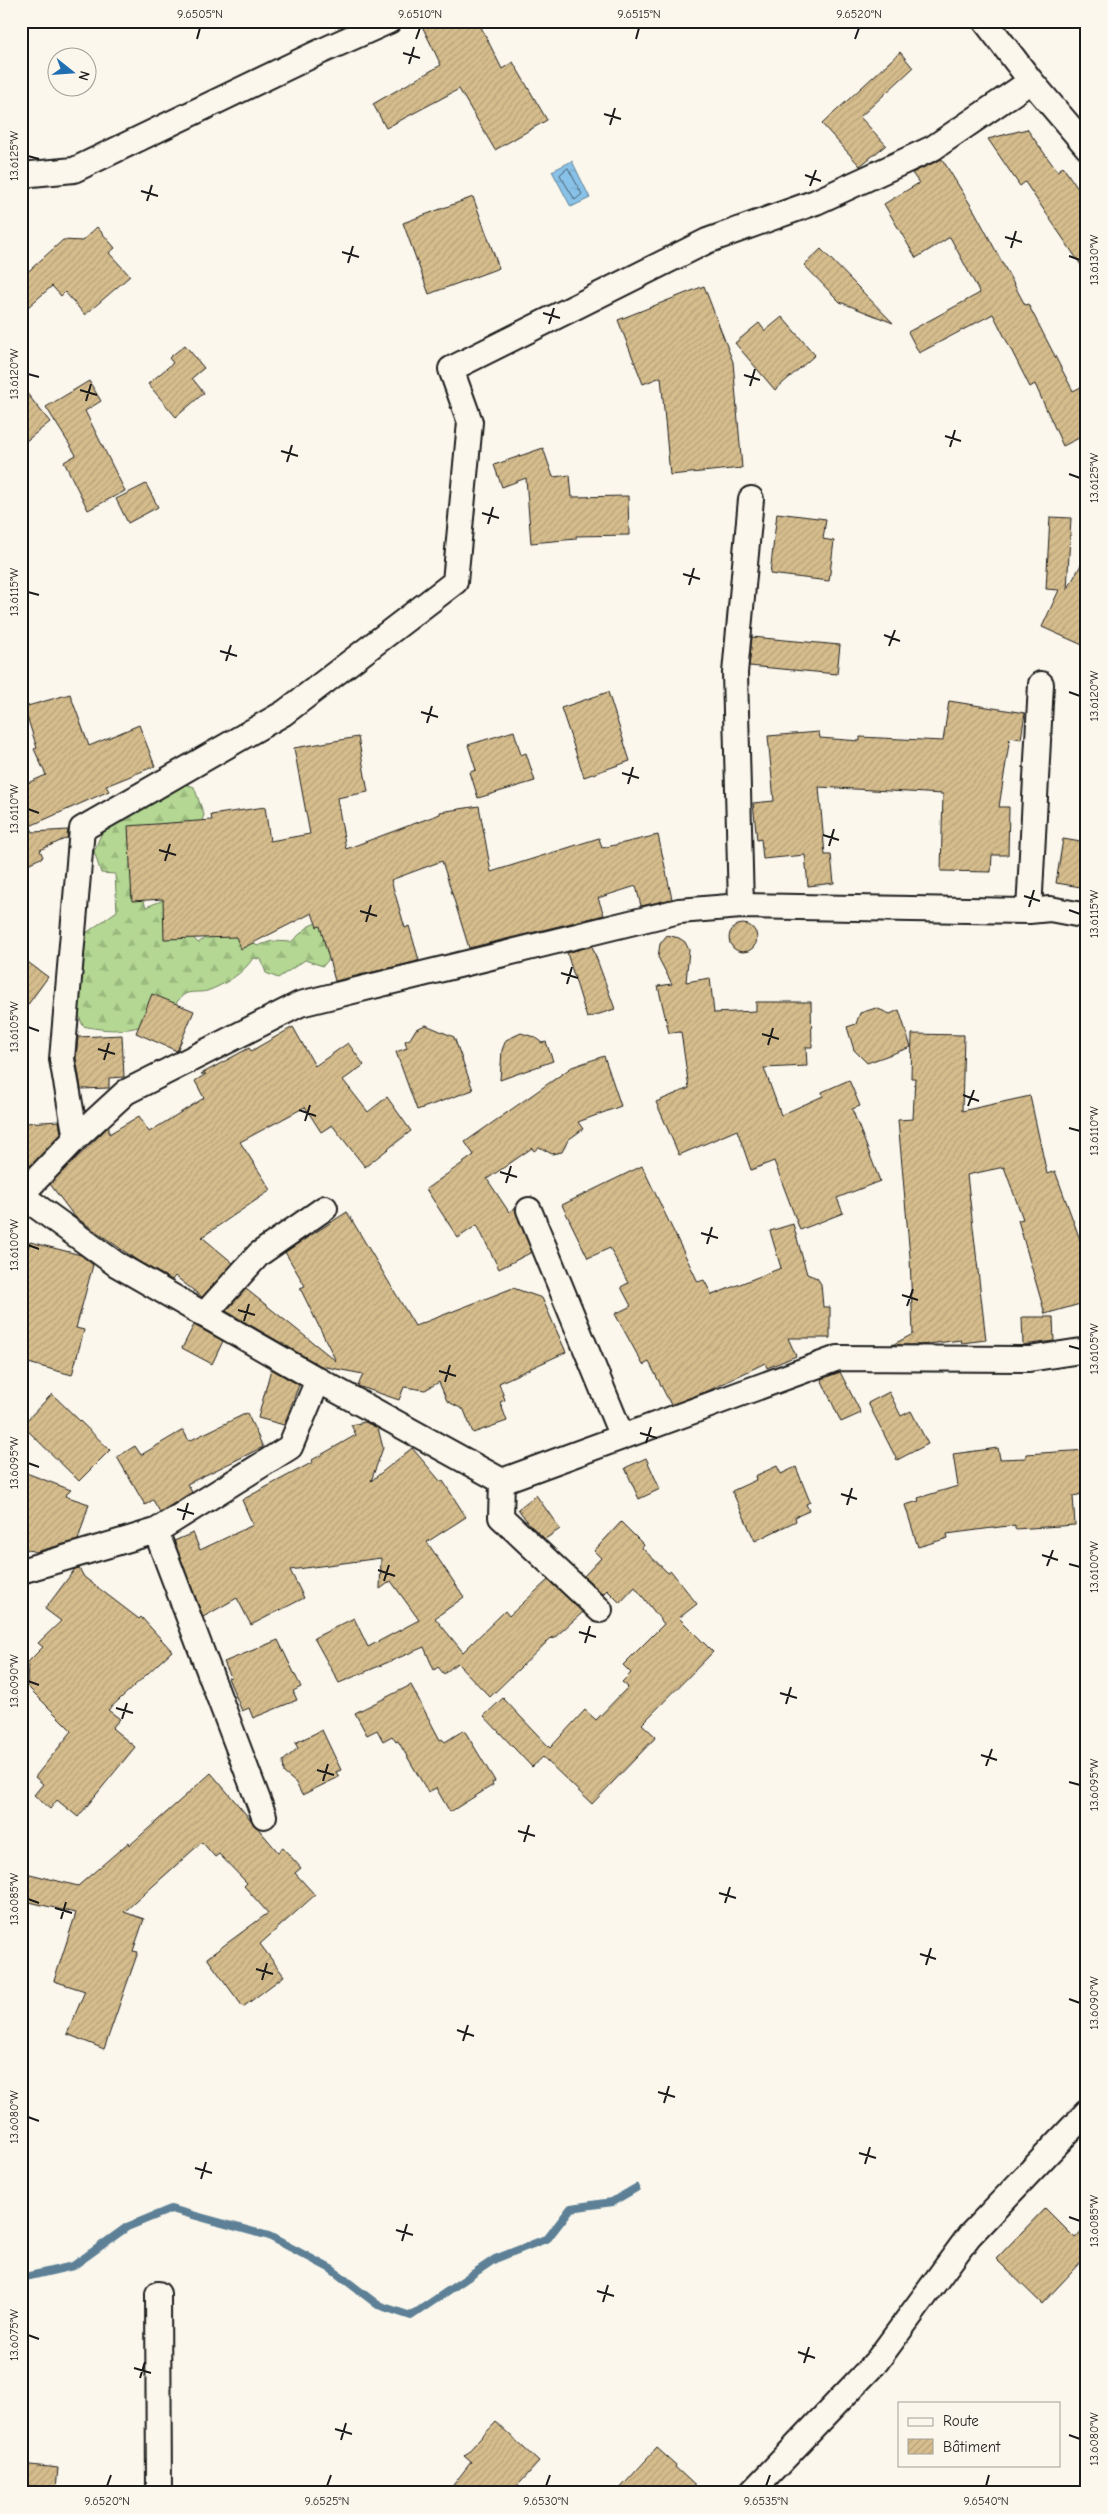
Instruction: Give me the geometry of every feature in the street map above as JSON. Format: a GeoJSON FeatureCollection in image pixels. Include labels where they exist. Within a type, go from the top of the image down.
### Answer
{"type":"FeatureCollection","features":[{"type":"Feature","properties":{"kind":"street"},"geometry":{"type":"LineString","coordinates":[[21,175],[74,170],[313,55],[389,21]]}},
{"type":"Feature","properties":{"kind":"street"},"geometry":{"type":"LineString","coordinates":[[985,21],[1031,81],[1087,148]]}},
{"type":"Feature","properties":{"kind":"street"},"geometry":{"type":"LineString","coordinates":[[76,1138],[62,1059],[82,829],[284,713],[455,582],[470,422],[451,369],[707,241],[816,202],[933,148],[1031,81]]}},
{"type":"Feature","properties":{"kind":"street"},"geometry":{"type":"LineString","coordinates":[[742,906],[735,673],[751,499]]}},
{"type":"Feature","properties":{"kind":"street"},"geometry":{"type":"LineString","coordinates":[[1029,911],[1041,684]]}},
{"type":"Feature","properties":{"kind":"street"},"geometry":{"type":"LineString","coordinates":[[1087,916],[1050,908],[1029,911],[742,906],[679,912],[300,1004],[126,1092],[76,1138],[21,1195],[116,1264],[318,1380],[502,1480],[838,1358],[1029,1359],[1087,1350]]}},
{"type":"Feature","properties":{"kind":"street"},"geometry":{"type":"LineString","coordinates":[[204,1315],[259,1254],[325,1208]]}},
{"type":"Feature","properties":{"kind":"street"},"geometry":{"type":"LineString","coordinates":[[529,1210],[622,1437]]}},
{"type":"Feature","properties":{"kind":"street"},"geometry":{"type":"LineString","coordinates":[[21,1571],[156,1531],[290,1447],[318,1380]]}},
{"type":"Feature","properties":{"kind":"street"},"geometry":{"type":"LineString","coordinates":[[502,1480],[501,1517],[600,1610]]}},
{"type":"Feature","properties":{"kind":"street"},"geometry":{"type":"LineString","coordinates":[[156,1531],[264,1816]]}},
{"type":"Feature","properties":{"kind":"street"},"geometry":{"type":"LineString","coordinates":[[750,2493],[877,2361],[970,2236],[1087,2112]]}},
{"type":"Feature","properties":{"kind":"street"},"geometry":{"type":"LineString","coordinates":[[158,2294],[158,2493]]}},
{"type":"Feature","properties":{"kind":"green space"},"geometry":{"type":"Polygon","coordinates":[[[178,781],[194,787],[204,815],[200,826],[139,889],[146,907],[176,895],[186,930],[198,943],[215,931],[248,937],[257,946],[272,941],[291,942],[309,926],[321,921],[333,954],[323,966],[305,960],[278,978],[266,973],[261,959],[253,958],[244,969],[227,982],[207,991],[185,994],[171,1009],[159,1018],[139,1027],[106,1030],[83,1026],[76,1008],[82,936],[117,911],[115,874],[101,873],[94,851],[106,823],[178,781]]]}},
{"type":"Feature","properties":{"kind":"water"},"geometry":{"type":"Polygon","coordinates":[[[572,161],[590,198],[571,207],[552,171],[572,161]]]}},
{"type":"Feature","properties":{"kind":"building"},"geometry":{"type":"Polygon","coordinates":[[[436,21],[478,21],[502,69],[513,62],[547,120],[495,150],[459,89],[386,128],[373,104],[441,65],[423,28],[436,21]]]}},
{"type":"Feature","properties":{"kind":"building"},"geometry":{"type":"Polygon","coordinates":[[[900,52],[913,68],[860,117],[886,145],[860,166],[822,124],[900,52]]]}},
{"type":"Feature","properties":{"kind":"building"},"geometry":{"type":"Polygon","coordinates":[[[1027,129],[1057,171],[1063,167],[1087,202],[1087,274],[1025,182],[1020,186],[988,139],[1027,129]]]}},
{"type":"Feature","properties":{"kind":"building"},"geometry":{"type":"Polygon","coordinates":[[[942,159],[975,212],[1025,305],[1028,304],[1073,391],[1087,384],[1087,434],[1063,446],[1035,384],[1030,387],[993,314],[919,353],[908,332],[980,293],[950,237],[916,258],[884,204],[919,183],[912,173],[942,159]]]}},
{"type":"Feature","properties":{"kind":"building"},"geometry":{"type":"Polygon","coordinates":[[[473,197],[499,268],[429,294],[403,223],[473,197]]]}},
{"type":"Feature","properties":{"kind":"building"},"geometry":{"type":"Polygon","coordinates":[[[97,227],[115,248],[109,253],[130,276],[85,315],[65,292],[61,296],[52,286],[21,313],[21,278],[63,240],[82,241],[97,227]]]}},
{"type":"Feature","properties":{"kind":"building"},"geometry":{"type":"Polygon","coordinates":[[[821,249],[893,323],[840,302],[804,265],[821,249]]]}},
{"type":"Feature","properties":{"kind":"building"},"geometry":{"type":"Polygon","coordinates":[[[704,286],[733,362],[742,468],[670,475],[661,377],[643,384],[618,320],[704,286]]]}},
{"type":"Feature","properties":{"kind":"building"},"geometry":{"type":"Polygon","coordinates":[[[782,317],[815,355],[775,390],[735,343],[759,323],[765,331],[782,317]]]}},
{"type":"Feature","properties":{"kind":"building"},"geometry":{"type":"Polygon","coordinates":[[[185,345],[204,368],[192,378],[204,393],[176,417],[148,384],[173,363],[169,358],[185,345]]]}},
{"type":"Feature","properties":{"kind":"building"},"geometry":{"type":"Polygon","coordinates":[[[89,381],[101,401],[85,411],[125,491],[88,510],[64,462],[76,455],[46,407],[89,381]]]}},
{"type":"Feature","properties":{"kind":"building"},"geometry":{"type":"Polygon","coordinates":[[[21,386],[50,422],[21,445],[21,386]]]}},
{"type":"Feature","properties":{"kind":"building"},"geometry":{"type":"Polygon","coordinates":[[[543,448],[553,477],[570,475],[572,497],[628,496],[629,535],[576,536],[576,539],[531,543],[526,478],[502,487],[494,465],[543,448]]]}},
{"type":"Feature","properties":{"kind":"building"},"geometry":{"type":"Polygon","coordinates":[[[146,484],[158,507],[128,523],[116,499],[146,484]]]}},
{"type":"Feature","properties":{"kind":"building"},"geometry":{"type":"Polygon","coordinates":[[[777,513],[826,519],[823,539],[834,541],[829,581],[770,574],[777,513]]]}},
{"type":"Feature","properties":{"kind":"building"},"geometry":{"type":"Polygon","coordinates":[[[1050,517],[1071,518],[1067,590],[1087,554],[1087,647],[1042,627],[1059,590],[1046,589],[1050,517]]]}},
{"type":"Feature","properties":{"kind":"building"},"geometry":{"type":"Polygon","coordinates":[[[752,637],[840,645],[837,674],[749,666],[752,637]]]}},
{"type":"Feature","properties":{"kind":"building"},"geometry":{"type":"Polygon","coordinates":[[[608,692],[630,761],[584,777],[561,708],[608,692]]]}},
{"type":"Feature","properties":{"kind":"building"},"geometry":{"type":"Polygon","coordinates":[[[70,694],[89,746],[139,725],[155,766],[106,786],[109,791],[30,826],[33,832],[68,830],[67,838],[40,850],[43,857],[21,867],[21,786],[46,775],[34,749],[37,748],[24,707],[70,694]]]}},
{"type":"Feature","properties":{"kind":"building"},"geometry":{"type":"Polygon","coordinates":[[[949,701],[1025,713],[1021,739],[1010,737],[999,807],[1009,807],[1008,855],[992,855],[991,872],[941,871],[943,794],[819,787],[825,855],[831,855],[834,883],[808,886],[805,855],[763,859],[761,839],[757,840],[753,803],[774,801],[768,736],[819,732],[820,738],[860,741],[860,737],[943,741],[949,701]]]}},
{"type":"Feature","properties":{"kind":"building"},"geometry":{"type":"Polygon","coordinates":[[[514,731],[521,755],[526,753],[535,781],[478,798],[470,772],[476,770],[468,745],[514,731]]]}},
{"type":"Feature","properties":{"kind":"building"},"geometry":{"type":"Polygon","coordinates":[[[358,737],[368,792],[337,798],[346,849],[440,814],[440,812],[479,806],[491,872],[599,838],[602,848],[658,835],[672,899],[641,906],[636,886],[598,898],[604,915],[469,948],[442,861],[391,880],[405,928],[409,926],[419,960],[414,962],[335,981],[320,926],[317,927],[312,913],[241,949],[236,937],[164,939],[163,899],[132,901],[128,826],[212,820],[211,815],[265,807],[270,841],[310,834],[294,748],[358,737]]]}},
{"type":"Feature","properties":{"kind":"building"},"geometry":{"type":"Polygon","coordinates":[[[1063,839],[1087,843],[1087,888],[1056,883],[1063,839]]]}},
{"type":"Feature","properties":{"kind":"building"},"geometry":{"type":"Polygon","coordinates":[[[743,924],[753,928],[757,938],[753,948],[743,952],[733,948],[729,938],[733,928],[743,924]]]}},
{"type":"Feature","properties":{"kind":"building"},"geometry":{"type":"Polygon","coordinates":[[[667,935],[679,938],[685,942],[689,950],[686,982],[710,978],[714,1013],[756,1011],[756,1002],[811,1002],[812,1047],[806,1047],[807,1066],[764,1068],[781,1115],[823,1096],[822,1092],[849,1080],[860,1106],[852,1109],[880,1181],[837,1198],[843,1213],[800,1230],[774,1161],[751,1170],[737,1130],[679,1155],[656,1102],[689,1088],[681,1032],[669,1033],[658,986],[672,984],[658,957],[660,944],[667,935]]]}},
{"type":"Feature","properties":{"kind":"building"},"geometry":{"type":"Polygon","coordinates":[[[592,946],[615,1009],[587,1018],[567,953],[592,946]]]}},
{"type":"Feature","properties":{"kind":"building"},"geometry":{"type":"Polygon","coordinates":[[[21,957],[48,977],[21,1014],[21,957]]]}},
{"type":"Feature","properties":{"kind":"building"},"geometry":{"type":"Polygon","coordinates":[[[152,994],[194,1011],[177,1051],[136,1033],[152,994]]]}},
{"type":"Feature","properties":{"kind":"building"},"geometry":{"type":"Polygon","coordinates":[[[876,1008],[890,1014],[899,1010],[911,1047],[867,1063],[854,1050],[847,1027],[856,1024],[860,1013],[876,1008]]]}},
{"type":"Feature","properties":{"kind":"building"},"geometry":{"type":"Polygon","coordinates":[[[426,1025],[454,1037],[473,1090],[417,1110],[396,1052],[407,1048],[405,1041],[410,1039],[416,1029],[426,1025]]]}},
{"type":"Feature","properties":{"kind":"building"},"geometry":{"type":"Polygon","coordinates":[[[293,1027],[315,1066],[348,1043],[364,1065],[343,1080],[368,1112],[387,1097],[411,1131],[365,1167],[332,1125],[321,1132],[305,1107],[240,1142],[271,1190],[202,1237],[233,1263],[202,1297],[175,1276],[172,1280],[138,1261],[74,1216],[50,1184],[107,1128],[109,1127],[109,1134],[139,1116],[149,1132],[204,1098],[195,1081],[206,1074],[201,1074],[249,1048],[251,1051],[293,1027]]]}},
{"type":"Feature","properties":{"kind":"building"},"geometry":{"type":"Polygon","coordinates":[[[521,1033],[534,1037],[542,1043],[546,1042],[553,1061],[500,1080],[502,1050],[506,1040],[521,1033]]]}},
{"type":"Feature","properties":{"kind":"building"},"geometry":{"type":"Polygon","coordinates":[[[912,1034],[964,1035],[962,1111],[1030,1096],[1047,1174],[1055,1171],[1082,1245],[1087,1243],[1087,1302],[1045,1314],[1018,1220],[1023,1219],[1004,1167],[967,1175],[986,1340],[962,1343],[961,1340],[920,1345],[892,1345],[913,1334],[910,1257],[898,1120],[913,1119],[915,1078],[911,1078],[912,1034]]]}},
{"type":"Feature","properties":{"kind":"building"},"geometry":{"type":"Polygon","coordinates":[[[122,1035],[124,1077],[109,1078],[109,1088],[81,1089],[76,1058],[78,1037],[122,1035]]]}},
{"type":"Feature","properties":{"kind":"building"},"geometry":{"type":"Polygon","coordinates":[[[604,1056],[621,1106],[578,1122],[583,1129],[568,1140],[562,1152],[552,1154],[539,1147],[534,1151],[532,1148],[487,1179],[509,1212],[515,1208],[532,1252],[499,1269],[477,1225],[458,1238],[426,1189],[474,1155],[465,1142],[572,1067],[604,1056]]]}},
{"type":"Feature","properties":{"kind":"building"},"geometry":{"type":"Polygon","coordinates":[[[59,1121],[61,1134],[31,1165],[21,1171],[21,1129],[25,1127],[25,1123],[59,1121]]]}},
{"type":"Feature","properties":{"kind":"building"},"geometry":{"type":"Polygon","coordinates":[[[642,1166],[698,1282],[704,1280],[712,1295],[781,1268],[770,1231],[793,1224],[807,1274],[817,1278],[821,1284],[823,1307],[830,1307],[830,1338],[788,1338],[796,1356],[767,1368],[765,1363],[710,1390],[671,1405],[649,1362],[643,1365],[615,1314],[631,1306],[621,1287],[628,1283],[610,1248],[588,1258],[562,1205],[642,1166]]]}},
{"type":"Feature","properties":{"kind":"building"},"geometry":{"type":"Polygon","coordinates":[[[347,1212],[415,1326],[513,1288],[542,1298],[566,1352],[499,1383],[505,1400],[500,1402],[507,1421],[473,1433],[464,1410],[447,1401],[439,1382],[425,1390],[404,1387],[399,1400],[358,1386],[363,1374],[321,1366],[226,1311],[246,1289],[336,1361],[300,1288],[305,1286],[285,1252],[347,1212]]]}},
{"type":"Feature","properties":{"kind":"building"},"geometry":{"type":"Polygon","coordinates":[[[30,1242],[81,1255],[93,1265],[76,1328],[84,1330],[72,1375],[21,1361],[21,1269],[30,1242]]]}},
{"type":"Feature","properties":{"kind":"building"},"geometry":{"type":"Polygon","coordinates":[[[1022,1317],[1053,1317],[1054,1341],[1023,1345],[1022,1317]]]}},
{"type":"Feature","properties":{"kind":"building"},"geometry":{"type":"Polygon","coordinates":[[[194,1325],[223,1341],[212,1364],[182,1348],[194,1325]]]}},
{"type":"Feature","properties":{"kind":"building"},"geometry":{"type":"Polygon","coordinates":[[[271,1369],[299,1385],[284,1425],[258,1418],[271,1369]]]}},
{"type":"Feature","properties":{"kind":"building"},"geometry":{"type":"Polygon","coordinates":[[[840,1372],[861,1413],[841,1422],[821,1379],[840,1372]]]}},
{"type":"Feature","properties":{"kind":"building"},"geometry":{"type":"Polygon","coordinates":[[[889,1392],[901,1416],[911,1411],[928,1444],[897,1460],[868,1403],[889,1392]]]}},
{"type":"Feature","properties":{"kind":"building"},"geometry":{"type":"Polygon","coordinates":[[[52,1394],[110,1450],[79,1481],[22,1425],[52,1394]]]}},
{"type":"Feature","properties":{"kind":"building"},"geometry":{"type":"Polygon","coordinates":[[[247,1413],[263,1447],[187,1484],[192,1492],[160,1512],[153,1500],[145,1505],[117,1457],[135,1446],[141,1455],[183,1430],[189,1441],[247,1413]]]}},
{"type":"Feature","properties":{"kind":"building"},"geometry":{"type":"Polygon","coordinates":[[[365,1422],[378,1428],[383,1448],[371,1481],[412,1448],[441,1482],[443,1481],[466,1517],[427,1542],[464,1597],[435,1618],[463,1652],[505,1611],[509,1616],[548,1580],[583,1612],[553,1639],[552,1637],[490,1697],[457,1663],[444,1674],[438,1667],[434,1670],[424,1647],[339,1683],[314,1638],[354,1618],[368,1647],[419,1620],[391,1581],[380,1589],[381,1558],[290,1570],[304,1598],[251,1625],[237,1598],[203,1617],[174,1541],[193,1533],[200,1550],[253,1525],[242,1500],[313,1462],[312,1460],[356,1435],[351,1425],[365,1422]]]}},
{"type":"Feature","properties":{"kind":"building"},"geometry":{"type":"Polygon","coordinates":[[[998,1448],[1000,1459],[1026,1458],[1026,1454],[1087,1450],[1087,1493],[1073,1496],[1075,1525],[1015,1529],[1015,1525],[947,1534],[948,1538],[918,1547],[905,1505],[919,1501],[918,1498],[958,1486],[953,1454],[998,1448]]]}},
{"type":"Feature","properties":{"kind":"building"},"geometry":{"type":"Polygon","coordinates":[[[646,1458],[660,1489],[639,1499],[625,1468],[646,1458]]]}},
{"type":"Feature","properties":{"kind":"building"},"geometry":{"type":"Polygon","coordinates":[[[777,1466],[781,1474],[796,1467],[810,1502],[806,1504],[809,1511],[795,1517],[796,1521],[755,1541],[732,1491],[756,1480],[755,1476],[777,1466]]]}},
{"type":"Feature","properties":{"kind":"building"},"geometry":{"type":"Polygon","coordinates":[[[21,1471],[71,1490],[65,1496],[89,1504],[78,1540],[36,1552],[21,1548],[21,1471]]]}},
{"type":"Feature","properties":{"kind":"building"},"geometry":{"type":"Polygon","coordinates":[[[536,1495],[560,1529],[545,1539],[530,1525],[518,1509],[536,1495]]]}},
{"type":"Feature","properties":{"kind":"building"},"geometry":{"type":"Polygon","coordinates":[[[621,1522],[644,1545],[642,1548],[668,1573],[671,1571],[697,1604],[679,1618],[713,1652],[642,1724],[656,1737],[592,1804],[543,1757],[532,1767],[484,1716],[503,1698],[550,1748],[585,1710],[596,1720],[628,1687],[622,1682],[631,1673],[623,1665],[664,1624],[635,1587],[620,1603],[607,1590],[603,1594],[584,1576],[601,1558],[594,1551],[621,1522]]]}},
{"type":"Feature","properties":{"kind":"building"},"geometry":{"type":"Polygon","coordinates":[[[79,1568],[84,1577],[139,1619],[141,1617],[172,1651],[108,1710],[120,1719],[112,1728],[135,1747],[78,1817],[57,1800],[50,1809],[34,1795],[43,1784],[35,1777],[72,1731],[27,1686],[28,1662],[43,1647],[38,1643],[61,1621],[45,1609],[75,1569],[79,1568]]]}},
{"type":"Feature","properties":{"kind":"building"},"geometry":{"type":"Polygon","coordinates":[[[278,1640],[301,1687],[293,1691],[297,1700],[253,1718],[249,1708],[242,1711],[228,1678],[231,1677],[224,1662],[278,1640]]]}},
{"type":"Feature","properties":{"kind":"building"},"geometry":{"type":"Polygon","coordinates":[[[411,1685],[440,1740],[442,1739],[445,1742],[464,1730],[495,1781],[492,1783],[493,1785],[450,1812],[436,1788],[428,1792],[398,1741],[396,1742],[392,1736],[383,1741],[377,1730],[367,1735],[355,1713],[411,1685]]]}},
{"type":"Feature","properties":{"kind":"building"},"geometry":{"type":"Polygon","coordinates":[[[322,1730],[341,1770],[336,1772],[339,1777],[302,1795],[296,1783],[284,1773],[283,1761],[298,1748],[295,1743],[322,1730]]]}},
{"type":"Feature","properties":{"kind":"building"},"geometry":{"type":"Polygon","coordinates":[[[211,1773],[278,1852],[283,1848],[301,1868],[295,1873],[315,1895],[260,1944],[284,1976],[243,2007],[207,1958],[268,1913],[244,1886],[247,1883],[219,1854],[215,1857],[202,1842],[124,1912],[144,1919],[133,1951],[138,1952],[104,2049],[67,2034],[85,1991],[54,1981],[76,1913],[21,1900],[26,1873],[78,1886],[129,1842],[130,1845],[211,1773]]]}},
{"type":"Feature","properties":{"kind":"building"},"geometry":{"type":"Polygon","coordinates":[[[1045,2208],[1075,2238],[1087,2225],[1087,2256],[1042,2304],[996,2259],[1045,2208]]]}},
{"type":"Feature","properties":{"kind":"building"},"geometry":{"type":"Polygon","coordinates":[[[496,2422],[539,2462],[511,2493],[447,2493],[471,2462],[464,2456],[496,2422]]]}},
{"type":"Feature","properties":{"kind":"building"},"geometry":{"type":"Polygon","coordinates":[[[657,2448],[676,2465],[675,2467],[703,2493],[616,2493],[657,2448]]]}},
{"type":"Feature","properties":{"kind":"building"},"geometry":{"type":"Polygon","coordinates":[[[21,2464],[58,2468],[56,2488],[21,2485],[21,2464]]]}},
{"type":"Feature","properties":{"kind":"waterway"},"geometry":{"type":"LineString","coordinates":[[21,2278],[73,2266],[127,2227],[171,2209],[269,2236],[331,2269],[378,2305],[411,2316],[495,2259],[548,2238],[571,2208],[612,2202],[636,2188]]}}]}
